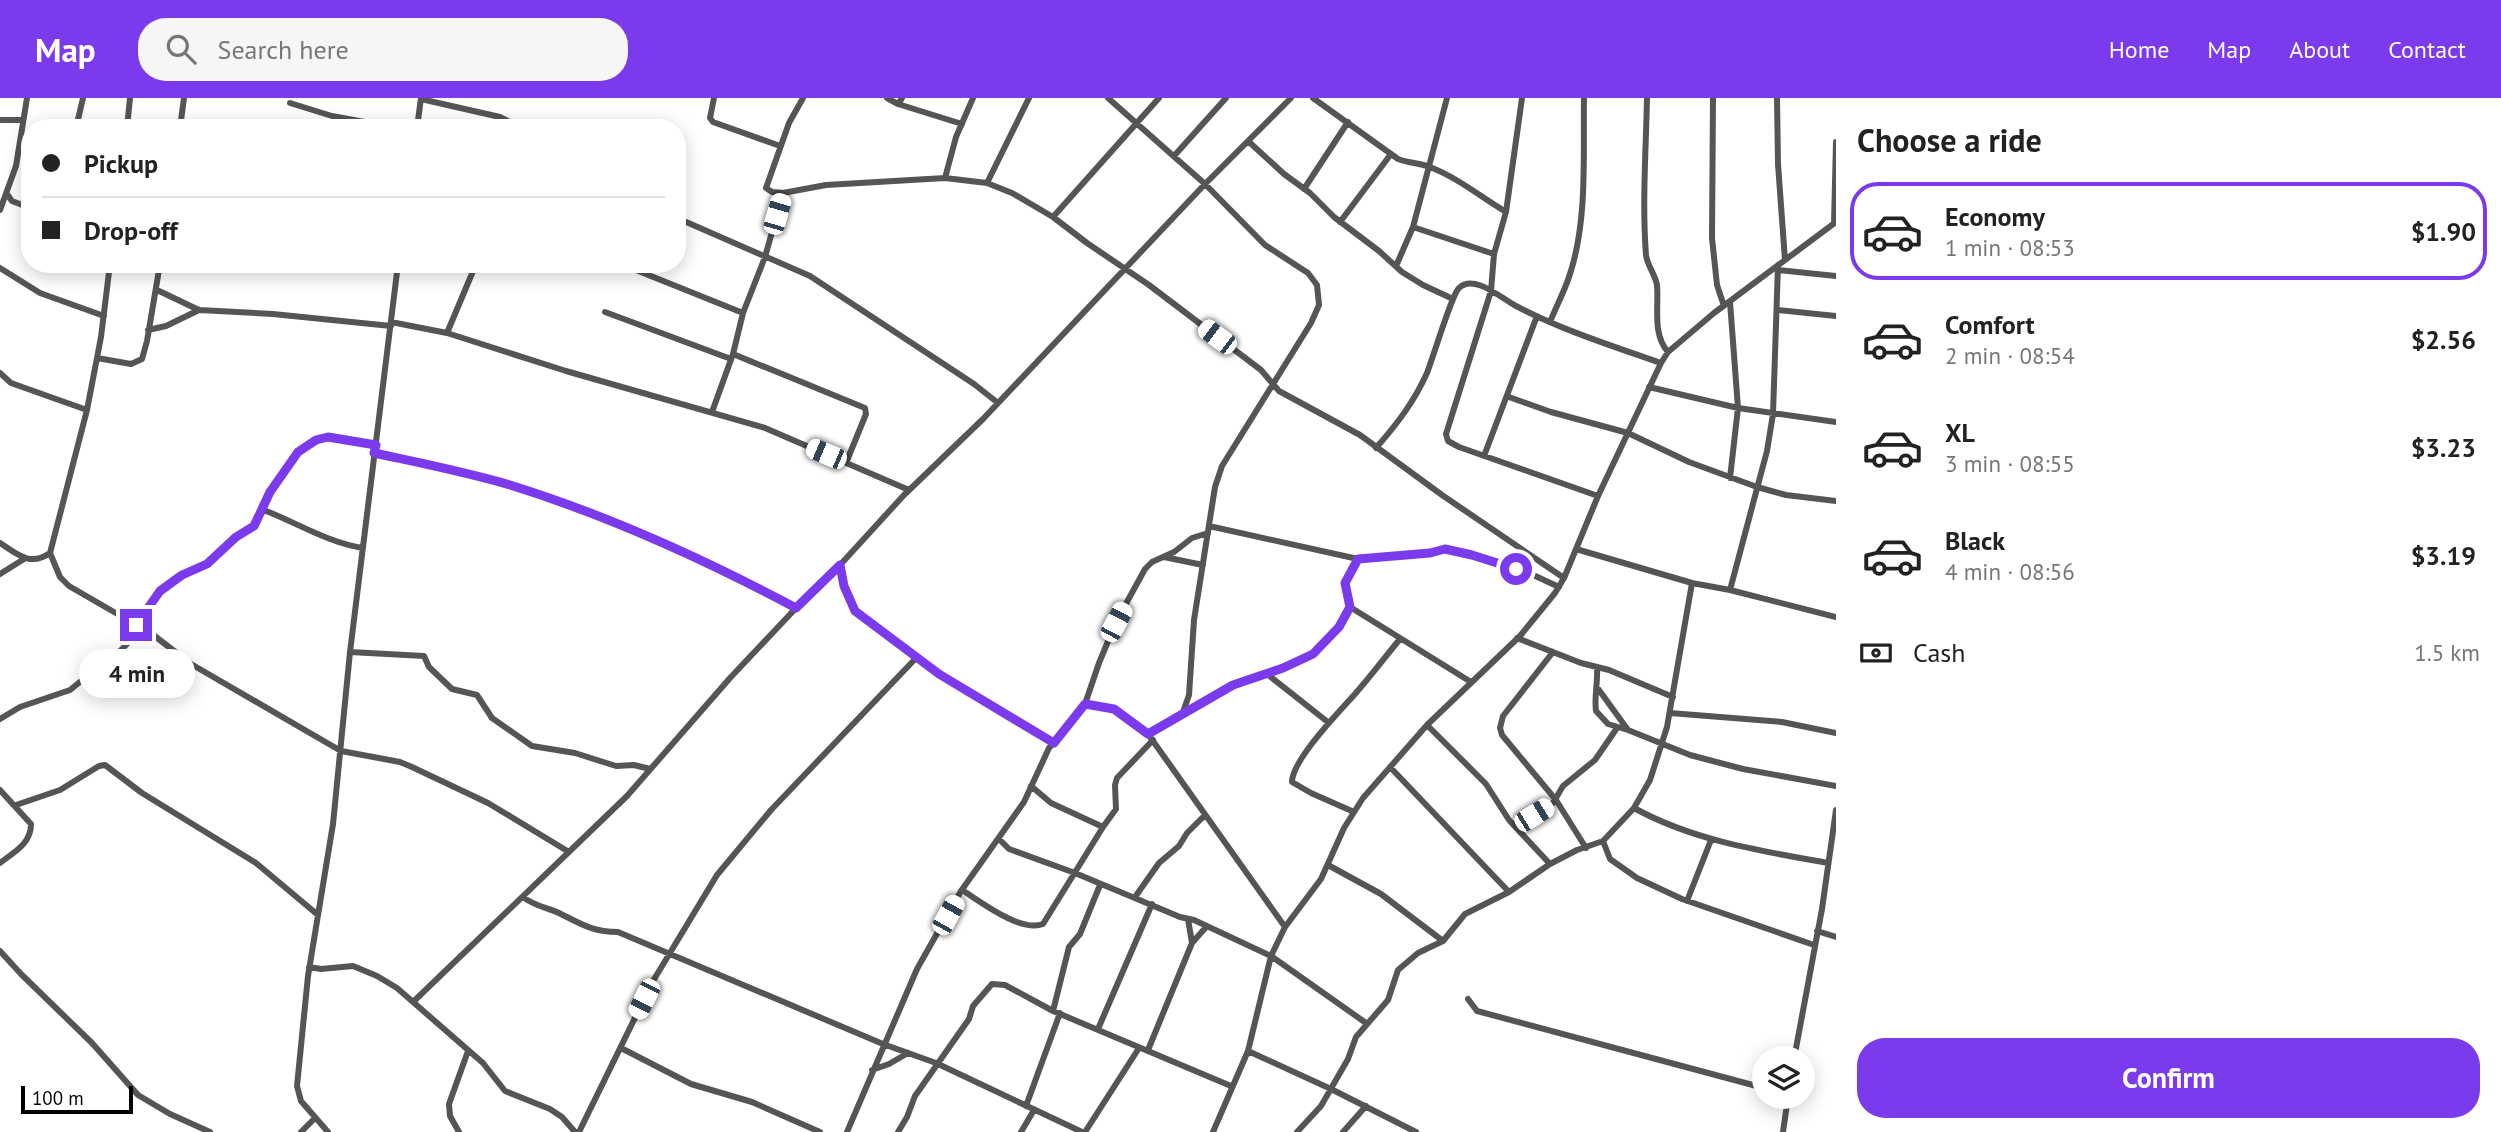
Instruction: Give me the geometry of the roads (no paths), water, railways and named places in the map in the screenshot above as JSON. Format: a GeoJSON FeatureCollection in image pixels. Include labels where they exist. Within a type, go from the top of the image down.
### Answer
{"type":"FeatureCollection","features":[{"type":"Feature","properties":{"kind":"street"},"geometry":{"type":"LineString","coordinates":[[23,119],[27,98]]}},
{"type":"Feature","properties":{"kind":"street"},"geometry":{"type":"LineString","coordinates":[[78,119],[83,98]]}},
{"type":"Feature","properties":{"kind":"street"},"geometry":{"type":"LineString","coordinates":[[128,119],[131,98]]}},
{"type":"Feature","properties":{"kind":"street"},"geometry":{"type":"LineString","coordinates":[[181,119],[184,98]]}},
{"type":"Feature","properties":{"kind":"street"},"geometry":{"type":"LineString","coordinates":[[714,98],[710,118],[713,122],[780,146]]}},
{"type":"Feature","properties":{"kind":"street"},"geometry":{"type":"LineString","coordinates":[[803,98],[789,123],[766,188],[772,192],[783,193],[826,185],[945,178],[987,183],[1012,193],[1054,217],[1126,269],[1261,370],[1279,391],[1360,435],[1564,578]]}},
{"type":"Feature","properties":{"kind":"street"},"geometry":{"type":"LineString","coordinates":[[887,98],[962,124]]}},
{"type":"Feature","properties":{"kind":"street"},"geometry":{"type":"LineString","coordinates":[[945,178],[973,98]]}},
{"type":"Feature","properties":{"kind":"street"},"geometry":{"type":"LineString","coordinates":[[987,183],[1029,98]]}},
{"type":"Feature","properties":{"kind":"street"},"geometry":{"type":"LineString","coordinates":[[1108,98],[1205,184],[1265,245],[1308,273],[1317,285],[1320,295],[1315,314],[1274,386],[1248,421],[1222,466],[1215,487],[1194,620],[1189,695],[1182,715]]}},
{"type":"Feature","properties":{"kind":"street"},"geometry":{"type":"LineString","coordinates":[[1054,217],[1159,98]]}},
{"type":"Feature","properties":{"kind":"street"},"geometry":{"type":"LineString","coordinates":[[1174,156],[1226,98]]}},
{"type":"Feature","properties":{"kind":"street"},"geometry":{"type":"LineString","coordinates":[[414,1002],[627,796],[796,608],[909,490],[998,403],[1205,184],[1291,98]]}},
{"type":"Feature","properties":{"kind":"street"},"geometry":{"type":"LineString","coordinates":[[1313,98],[1391,154],[1409,163],[1427,166],[1462,183],[1506,212]]}},
{"type":"Feature","properties":{"kind":"street"},"geometry":{"type":"LineString","coordinates":[[1396,266],[1413,227],[1447,98]]}},
{"type":"Feature","properties":{"kind":"street"},"geometry":{"type":"LineString","coordinates":[[1522,98],[1506,212],[1494,254],[1491,291],[1446,434],[1448,441],[1459,447],[1598,496]]}},
{"type":"Feature","properties":{"kind":"street"},"geometry":{"type":"LineString","coordinates":[[1550,322],[1569,277],[1584,195],[1584,98]]}},
{"type":"Feature","properties":{"kind":"street"},"geometry":{"type":"LineString","coordinates":[[1647,98],[1647,260],[1657,285],[1658,331],[1668,352]]}},
{"type":"Feature","properties":{"kind":"street"},"geometry":{"type":"LineString","coordinates":[[1713,98],[1712,238],[1717,285],[1724,306]]}},
{"type":"Feature","properties":{"kind":"street"},"geometry":{"type":"LineString","coordinates":[[1777,98],[1778,164],[1785,260]]}},
{"type":"Feature","properties":{"kind":"street"},"geometry":{"type":"LineString","coordinates":[[418,119],[421,99],[503,119]]}},
{"type":"Feature","properties":{"kind":"street"},"geometry":{"type":"LineString","coordinates":[[290,103],[348,119]]}},
{"type":"Feature","properties":{"kind":"street"},"geometry":{"type":"LineString","coordinates":[[0,120],[21,120]]}},
{"type":"Feature","properties":{"kind":"street"},"geometry":{"type":"LineString","coordinates":[[1304,188],[1348,122]]}},
{"type":"Feature","properties":{"kind":"street"},"geometry":{"type":"LineString","coordinates":[[0,210],[16,166],[21,133]]}},
{"type":"Feature","properties":{"kind":"street"},"geometry":{"type":"LineString","coordinates":[[1248,141],[1340,222],[1396,266],[1423,285],[1453,299]]}},
{"type":"Feature","properties":{"kind":"street"},"geometry":{"type":"LineString","coordinates":[[1213,1132],[1248,1051],[1271,956],[1284,927],[1321,879],[1354,812],[1427,725],[1517,638],[1559,587],[1598,496],[1668,352],[1835,222],[1836,142]]}},
{"type":"Feature","properties":{"kind":"street"},"geometry":{"type":"LineString","coordinates":[[1340,222],[1391,154]]}},
{"type":"Feature","properties":{"kind":"street"},"geometry":{"type":"LineString","coordinates":[[712,412],[732,356],[743,313],[765,257],[783,193]]}},
{"type":"Feature","properties":{"kind":"street"},"geometry":{"type":"LineString","coordinates":[[7,194],[12,201],[21,204]]}},
{"type":"Feature","properties":{"kind":"street"},"geometry":{"type":"LineString","coordinates":[[686,222],[810,276],[974,384],[998,403]]}},
{"type":"Feature","properties":{"kind":"street"},"geometry":{"type":"LineString","coordinates":[[1413,227],[1494,254]]}},
{"type":"Feature","properties":{"kind":"street"},"geometry":{"type":"LineString","coordinates":[[0,268],[40,293],[104,316]]}},
{"type":"Feature","properties":{"kind":"street"},"geometry":{"type":"LineString","coordinates":[[1778,268],[1836,276]]}},
{"type":"Feature","properties":{"kind":"street"},"geometry":{"type":"LineString","coordinates":[[1730,590],[1767,450],[1773,414],[1778,268]]}},
{"type":"Feature","properties":{"kind":"street"},"geometry":{"type":"LineString","coordinates":[[109,273],[87,410],[50,553],[60,577],[69,586],[152,634],[191,664],[341,751],[400,762],[412,767],[488,803],[569,852]]}},
{"type":"Feature","properties":{"kind":"street"},"geometry":{"type":"LineString","coordinates":[[97,358],[131,364],[138,362],[144,354],[159,273]]}},
{"type":"Feature","properties":{"kind":"street"},"geometry":{"type":"LineString","coordinates":[[328,1132],[302,1101],[297,1086],[309,967],[333,824],[350,652],[397,273]]}},
{"type":"Feature","properties":{"kind":"street"},"geometry":{"type":"LineString","coordinates":[[447,333],[472,273]]}},
{"type":"Feature","properties":{"kind":"street"},"geometry":{"type":"LineString","coordinates":[[643,273],[743,313]]}},
{"type":"Feature","properties":{"kind":"street"},"geometry":{"type":"LineString","coordinates":[[1376,448],[1409,408],[1432,360],[1458,288],[1466,283],[1477,284],[1550,322],[1661,363]]}},
{"type":"Feature","properties":{"kind":"street"},"geometry":{"type":"LineString","coordinates":[[157,290],[199,310],[391,324],[447,333],[566,371],[765,428],[909,490]]}},
{"type":"Feature","properties":{"kind":"street"},"geometry":{"type":"LineString","coordinates":[[1730,302],[1738,408],[1730,478]]}},
{"type":"Feature","properties":{"kind":"street"},"geometry":{"type":"LineString","coordinates":[[148,330],[166,326],[199,310]]}},
{"type":"Feature","properties":{"kind":"street"},"geometry":{"type":"LineString","coordinates":[[1777,310],[1836,316]]}},
{"type":"Feature","properties":{"kind":"street"},"geometry":{"type":"LineString","coordinates":[[605,312],[732,356],[865,408],[866,414],[846,463]]}},
{"type":"Feature","properties":{"kind":"street"},"geometry":{"type":"LineString","coordinates":[[1484,456],[1509,397],[1537,316]]}},
{"type":"Feature","properties":{"kind":"street"},"geometry":{"type":"LineString","coordinates":[[0,373],[11,383],[87,410]]}},
{"type":"Feature","properties":{"kind":"street"},"geometry":{"type":"LineString","coordinates":[[1649,387],[1738,408],[1836,422]]}},
{"type":"Feature","properties":{"kind":"street"},"geometry":{"type":"LineString","coordinates":[[1509,397],[1551,412],[1628,433],[1689,462],[1756,487],[1786,495],[1836,501]]}},
{"type":"Feature","properties":{"kind":"street"},"geometry":{"type":"LineString","coordinates":[[0,719],[20,707],[70,690],[111,660],[133,638],[136,625],[160,591],[182,575],[207,564],[236,537],[254,526],[270,492],[298,452],[316,440],[328,437],[376,445]]}},
{"type":"Feature","properties":{"kind":"street"},"geometry":{"type":"LineString","coordinates":[[374,453],[508,484],[584,509],[742,578],[796,608]]}},
{"type":"Feature","properties":{"kind":"street"},"geometry":{"type":"LineString","coordinates":[[261,509],[333,541],[363,548]]}},
{"type":"Feature","properties":{"kind":"street"},"geometry":{"type":"LineString","coordinates":[[846,1132],[917,969],[962,890],[1024,802],[1054,743],[1085,704],[1116,622],[1145,569],[1209,529],[1358,559],[1430,553],[1445,549],[1458,551],[1531,574],[1559,587]]}},
{"type":"Feature","properties":{"kind":"street"},"geometry":{"type":"LineString","coordinates":[[0,543],[24,559]]}},
{"type":"Feature","properties":{"kind":"street"},"geometry":{"type":"LineString","coordinates":[[1576,549],[1692,583],[1836,617]]}},
{"type":"Feature","properties":{"kind":"street"},"geometry":{"type":"LineString","coordinates":[[0,575],[24,559],[42,558],[50,553]]}},
{"type":"Feature","properties":{"kind":"street"},"geometry":{"type":"LineString","coordinates":[[1163,556],[1203,565]]}},
{"type":"Feature","properties":{"kind":"street"},"geometry":{"type":"LineString","coordinates":[[962,890],[1025,925],[1037,926],[1044,923],[1116,809],[1114,793],[1117,778],[1151,737],[1233,685],[1313,654],[1339,627],[1350,607],[1345,583],[1358,559]]}},
{"type":"Feature","properties":{"kind":"street"},"geometry":{"type":"LineString","coordinates":[[840,565],[844,586],[855,611],[939,674],[1054,743]]}},
{"type":"Feature","properties":{"kind":"street"},"geometry":{"type":"LineString","coordinates":[[1297,1132],[1321,1107],[1348,1059],[1356,1037],[1388,1000],[1398,970],[1419,953],[1443,940],[1465,914],[1509,892],[1550,864],[1604,841],[1634,808],[1650,780],[1670,713],[1692,583]]}},
{"type":"Feature","properties":{"kind":"street"},"geometry":{"type":"LineString","coordinates":[[1350,607],[1471,682]]}},
{"type":"Feature","properties":{"kind":"street"},"geometry":{"type":"LineString","coordinates":[[1517,638],[1674,697]]}},
{"type":"Feature","properties":{"kind":"street"},"geometry":{"type":"LineString","coordinates":[[1354,812],[1292,782],[1294,772],[1329,723],[1400,639]]}},
{"type":"Feature","properties":{"kind":"street"},"geometry":{"type":"LineString","coordinates":[[350,652],[424,656],[429,667],[440,675],[447,685],[458,691],[477,695],[492,718],[532,746],[575,753],[616,766],[634,765],[650,769]]}},
{"type":"Feature","properties":{"kind":"street"},"geometry":{"type":"LineString","coordinates":[[1553,652],[1503,716],[1500,728],[1502,735],[1556,800],[1586,848]]}},
{"type":"Feature","properties":{"kind":"street"},"geometry":{"type":"LineString","coordinates":[[309,967],[321,970],[353,966],[397,988],[483,1063],[505,1091],[550,1109],[577,1132],[653,981],[717,875],[771,810],[917,657]]}},
{"type":"Feature","properties":{"kind":"street"},"geometry":{"type":"LineString","coordinates":[[1597,667],[1599,690],[1628,730]]}},
{"type":"Feature","properties":{"kind":"street"},"geometry":{"type":"LineString","coordinates":[[1267,674],[1329,723]]}},
{"type":"Feature","properties":{"kind":"street"},"geometry":{"type":"LineString","coordinates":[[1599,690],[1595,696],[1596,711],[1608,724],[1617,728],[1690,755],[1743,769],[1836,786]]}},
{"type":"Feature","properties":{"kind":"street"},"geometry":{"type":"LineString","coordinates":[[1085,704],[1114,709],[1151,737],[1284,927]]}},
{"type":"Feature","properties":{"kind":"street"},"geometry":{"type":"LineString","coordinates":[[1670,713],[1782,722],[1836,733]]}},
{"type":"Feature","properties":{"kind":"street"},"geometry":{"type":"LineString","coordinates":[[1427,725],[1486,784],[1516,827],[1550,864]]}},
{"type":"Feature","properties":{"kind":"street"},"geometry":{"type":"LineString","coordinates":[[1556,800],[1556,794],[1563,786],[1595,760],[1617,728]]}},
{"type":"Feature","properties":{"kind":"street"},"geometry":{"type":"LineString","coordinates":[[16,806],[60,790],[105,765],[142,793],[256,863],[318,915]]}},
{"type":"Feature","properties":{"kind":"street"},"geometry":{"type":"LineString","coordinates":[[1390,767],[1509,892]]}},
{"type":"Feature","properties":{"kind":"street"},"geometry":{"type":"LineString","coordinates":[[1031,786],[1051,803],[1103,827]]}},
{"type":"Feature","properties":{"kind":"street"},"geometry":{"type":"LineString","coordinates":[[0,790],[31,824],[31,833],[26,842],[0,863]]}},
{"type":"Feature","properties":{"kind":"street"},"geometry":{"type":"LineString","coordinates":[[1516,827],[1556,800]]}},
{"type":"Feature","properties":{"kind":"street"},"geometry":{"type":"LineString","coordinates":[[1634,808],[1655,819],[1712,840],[1828,863]]}},
{"type":"Feature","properties":{"kind":"street"},"geometry":{"type":"LineString","coordinates":[[1796,1046],[1833,844],[1836,810]]}},
{"type":"Feature","properties":{"kind":"street"},"geometry":{"type":"LineString","coordinates":[[1135,897],[1159,863],[1179,846],[1186,833],[1205,815]]}},
{"type":"Feature","properties":{"kind":"street"},"geometry":{"type":"LineString","coordinates":[[999,839],[1009,849],[1207,926],[1271,956],[1366,1023]]}},
{"type":"Feature","properties":{"kind":"street"},"geometry":{"type":"LineString","coordinates":[[1687,901],[1712,840]]}},
{"type":"Feature","properties":{"kind":"street"},"geometry":{"type":"LineString","coordinates":[[1604,841],[1610,859],[1637,878],[1687,901],[1814,945]]}},
{"type":"Feature","properties":{"kind":"street"},"geometry":{"type":"LineString","coordinates":[[1328,865],[1381,894],[1443,940]]}},
{"type":"Feature","properties":{"kind":"street"},"geometry":{"type":"LineString","coordinates":[[1026,1106],[1056,1012],[1069,947],[1080,934],[1100,885]]}},
{"type":"Feature","properties":{"kind":"street"},"geometry":{"type":"LineString","coordinates":[[523,897],[533,905],[595,930],[618,932],[883,1044],[938,1064],[1084,1132],[1139,1048]]}},
{"type":"Feature","properties":{"kind":"street"},"geometry":{"type":"LineString","coordinates":[[1098,1028],[1152,904]]}},
{"type":"Feature","properties":{"kind":"street"},"geometry":{"type":"LineString","coordinates":[[1188,919],[1192,943]]}},
{"type":"Feature","properties":{"kind":"street"},"geometry":{"type":"LineString","coordinates":[[1148,1050],[1192,943],[1207,926]]}},
{"type":"Feature","properties":{"kind":"street"},"geometry":{"type":"LineString","coordinates":[[1817,931],[1836,937]]}},
{"type":"Feature","properties":{"kind":"street"},"geometry":{"type":"LineString","coordinates":[[0,951],[84,1035],[138,1095],[170,1114],[210,1132]]}},
{"type":"Feature","properties":{"kind":"street"},"geometry":{"type":"LineString","coordinates":[[898,1132],[915,1097],[969,1019],[973,1006],[992,984],[1005,985],[1056,1012],[1231,1086]]}},
{"type":"Feature","properties":{"kind":"street"},"geometry":{"type":"LineString","coordinates":[[1468,999],[1477,1011],[1752,1085]]}},
{"type":"Feature","properties":{"kind":"street"},"geometry":{"type":"LineString","coordinates":[[621,1048],[691,1084],[752,1102],[820,1132]]}},
{"type":"Feature","properties":{"kind":"street"},"geometry":{"type":"LineString","coordinates":[[459,1132],[450,1116],[449,1104],[468,1051]]}},
{"type":"Feature","properties":{"kind":"street"},"geometry":{"type":"LineString","coordinates":[[1248,1051],[1413,1131]]}},
{"type":"Feature","properties":{"kind":"street"},"geometry":{"type":"LineString","coordinates":[[872,1070],[908,1053]]}},
{"type":"Feature","properties":{"kind":"street"},"geometry":{"type":"LineString","coordinates":[[1343,1132],[1366,1106]]}},
{"type":"Feature","properties":{"kind":"street"},"geometry":{"type":"LineString","coordinates":[[1783,1132],[1786,1109]]}},
{"type":"Feature","properties":{"kind":"street"},"geometry":{"type":"LineString","coordinates":[[1021,1132],[1034,1110]]}},
{"type":"Feature","properties":{"kind":"street"},"geometry":{"type":"LineString","coordinates":[[301,1132],[315,1118]]}},
{"type":"Feature","properties":{"kind":"street"},"geometry":{"type":"LineString","coordinates":[[567,1122],[584,1119]]}}]}
